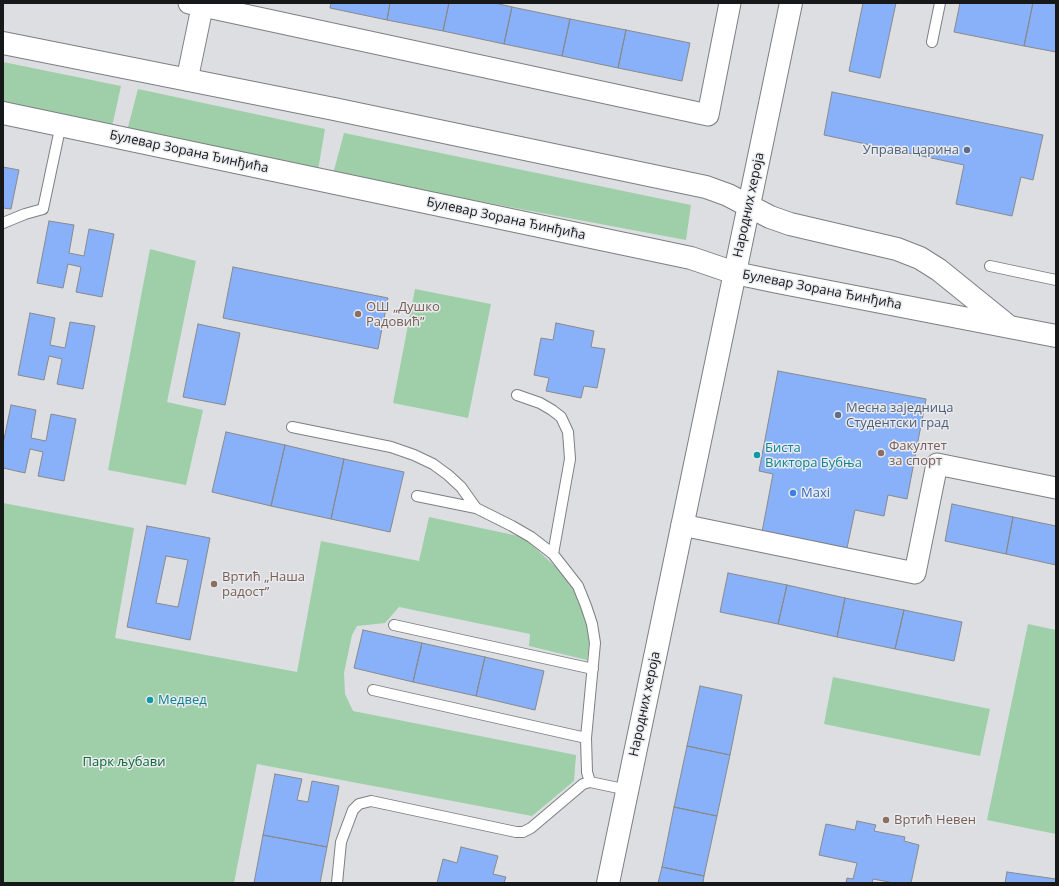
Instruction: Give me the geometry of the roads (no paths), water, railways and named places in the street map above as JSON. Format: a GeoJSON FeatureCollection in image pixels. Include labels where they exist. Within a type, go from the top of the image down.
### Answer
{"type":"FeatureCollection","features":[{"type":"Feature","properties":{"kind":"street"},"geometry":{"type":"LineString","coordinates":[[187,80],[198,4],[708,115],[730,3]]}},
{"type":"Feature","properties":{"kind":"street","name":"Народних хероја"},"geometry":{"type":"LineString","coordinates":[[608,883],[791,3]]}},
{"type":"Feature","properties":{"kind":"street","name":"Булевар Зорана Ђинђића"},"geometry":{"type":"LineString","coordinates":[[3,43],[706,186],[770,217],[790,224],[897,249],[920,258],[939,270],[1008,326]]}},
{"type":"Feature","properties":{"kind":"street","name":"Булевар Зорана Ђинђића"},"geometry":{"type":"LineString","coordinates":[[3,113],[691,258],[735,273],[1056,336]]}},
{"type":"Feature","properties":{"kind":"street"},"geometry":{"type":"LineString","coordinates":[[682,525],[915,573],[937,464],[1056,488]]}},
{"type":"Feature","properties":{"kind":"lane"},"geometry":{"type":"LineString","coordinates":[[932,42],[940,3]]}},
{"type":"Feature","properties":{"kind":"lane"},"geometry":{"type":"LineString","coordinates":[[3,223],[25,214],[43,209],[61,124]]}},
{"type":"Feature","properties":{"kind":"lane"},"geometry":{"type":"LineString","coordinates":[[990,266],[1056,280]]}},
{"type":"Feature","properties":{"kind":"lane"},"geometry":{"type":"LineString","coordinates":[[518,395],[540,403],[556,413],[561,417],[568,432],[570,459],[553,554]]}},
{"type":"Feature","properties":{"kind":"lane"},"geometry":{"type":"LineString","coordinates":[[292,427],[391,447],[414,455],[433,464],[448,475],[461,487],[476,508]]}},
{"type":"Feature","properties":{"kind":"lane"},"geometry":{"type":"LineString","coordinates":[[417,496],[476,508],[531,536],[553,554],[578,586],[586,606],[595,642],[586,738],[586,761],[590,782]]}},
{"type":"Feature","properties":{"kind":"lane"},"geometry":{"type":"LineString","coordinates":[[394,625],[593,669]]}},
{"type":"Feature","properties":{"kind":"lane"},"geometry":{"type":"LineString","coordinates":[[373,690],[586,738]]}},
{"type":"Feature","properties":{"kind":"lane"},"geometry":{"type":"LineString","coordinates":[[337,883],[341,842],[346,826],[355,807],[362,803],[371,801],[516,832],[523,832],[531,828],[583,784],[590,782],[628,790]]}},
{"type":"Feature","properties":{"kind":"place","name":"Управа царина"},"geometry":{"type":"Point","coordinates":[967,150]}},
{"type":"Feature","properties":{"kind":"place","name":"ОШ „Душко Радовић”"},"geometry":{"type":"Point","coordinates":[358,314]}},
{"type":"Feature","properties":{"kind":"place","name":"Месна заједница Студентски град"},"geometry":{"type":"Point","coordinates":[838,415]}},
{"type":"Feature","properties":{"kind":"place","name":"Факултет за спорт"},"geometry":{"type":"Point","coordinates":[881,453]}},
{"type":"Feature","properties":{"kind":"place","name":"Биста Виктора Бубња"},"geometry":{"type":"Point","coordinates":[757,455]}},
{"type":"Feature","properties":{"kind":"place","name":"Maxi"},"geometry":{"type":"Point","coordinates":[793,493]}},
{"type":"Feature","properties":{"kind":"place","name":"Вртић „Наша радост”"},"geometry":{"type":"Point","coordinates":[214,584]}},
{"type":"Feature","properties":{"kind":"place","name":"Медвед"},"geometry":{"type":"Point","coordinates":[150,700]}},
{"type":"Feature","properties":{"kind":"place","name":"Вртић Невен"},"geometry":{"type":"Point","coordinates":[886,820]}},
{"type":"Feature","properties":{"kind":"park label","name":"Парк љубави"},"geometry":{"type":"Point","coordinates":[124,762]}}]}
